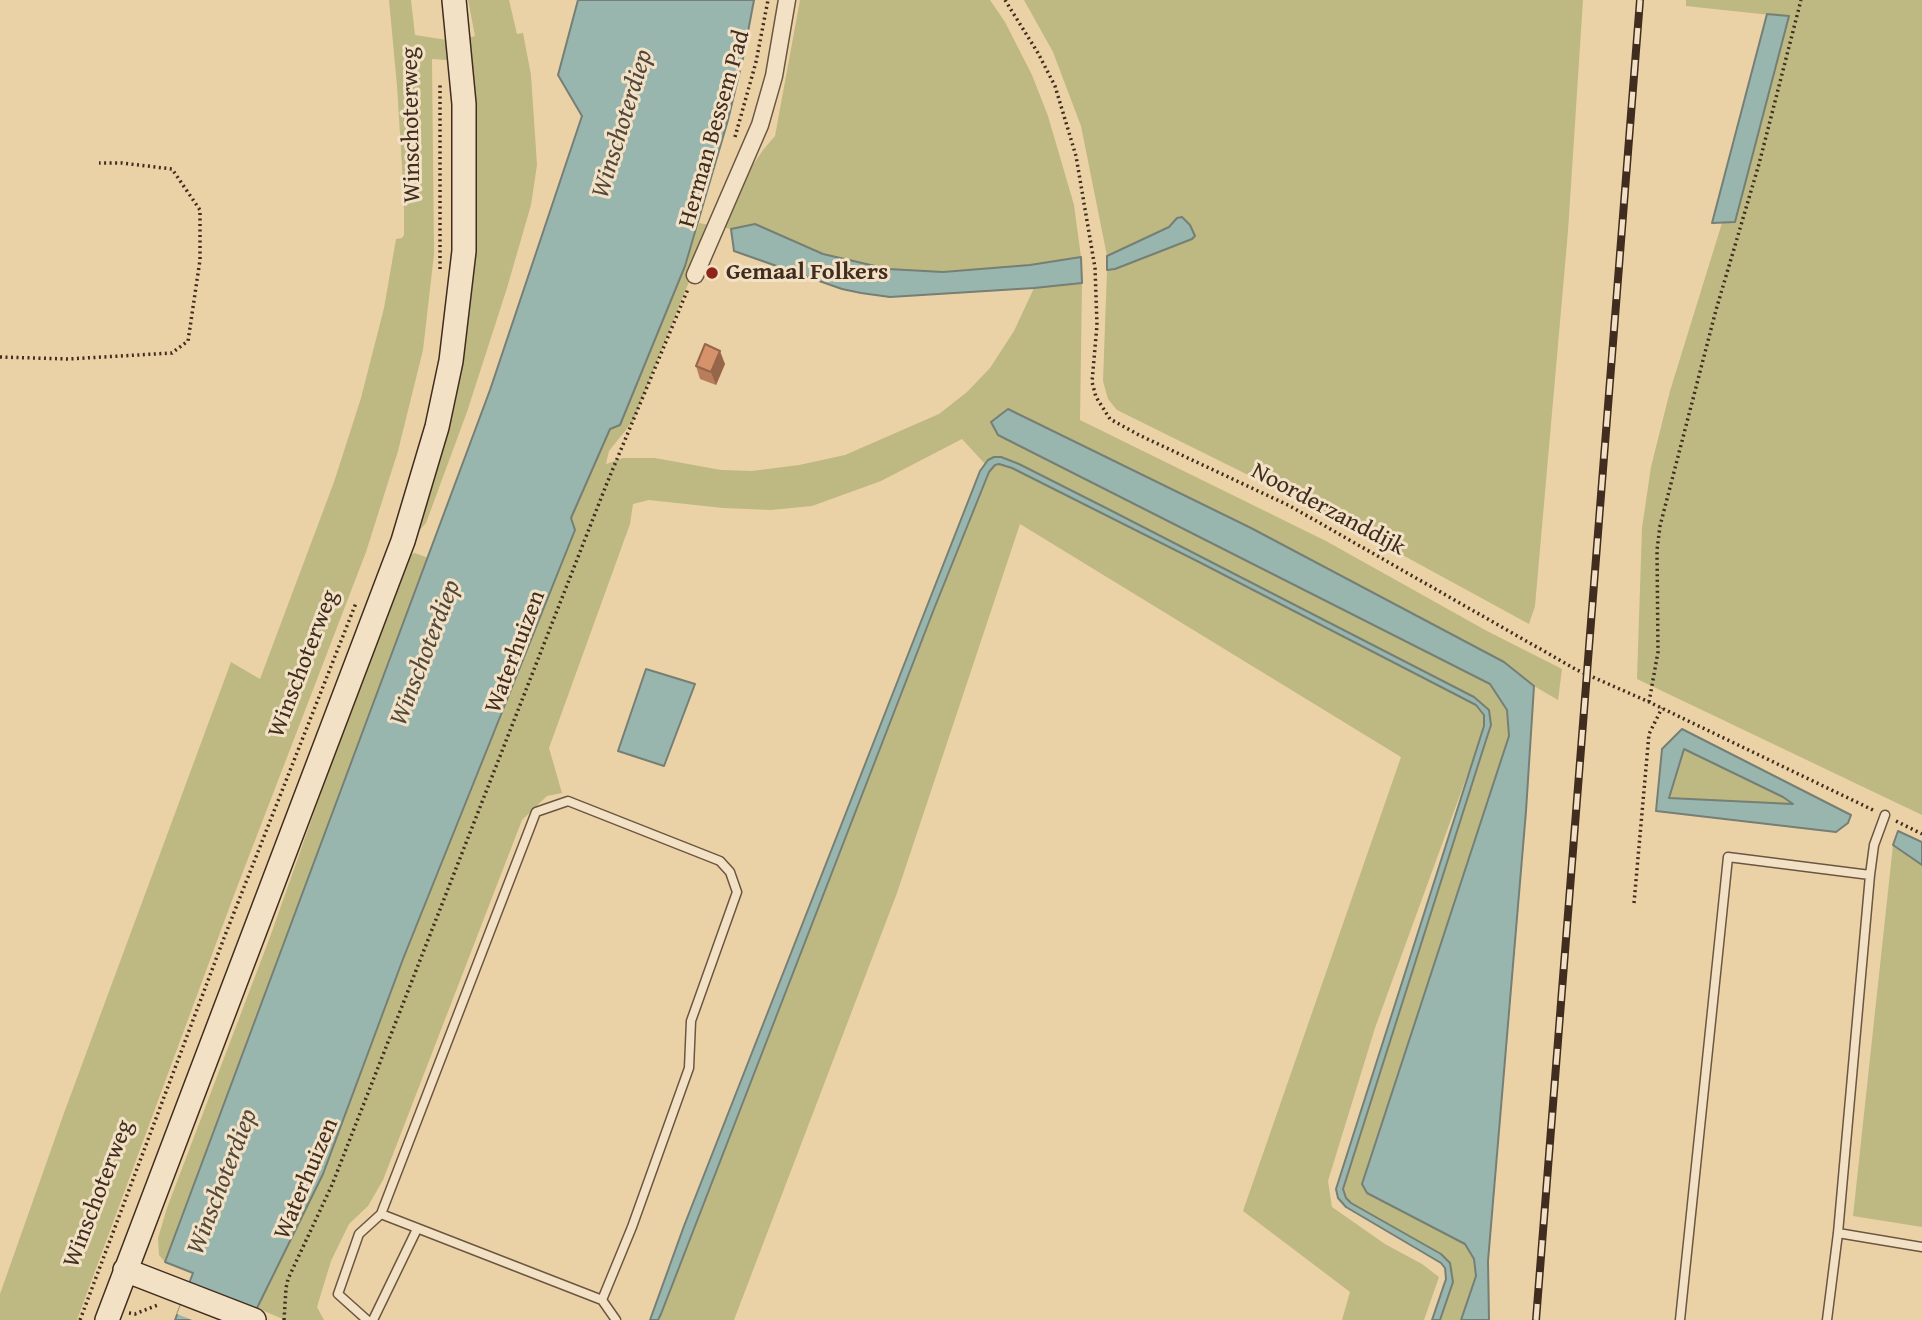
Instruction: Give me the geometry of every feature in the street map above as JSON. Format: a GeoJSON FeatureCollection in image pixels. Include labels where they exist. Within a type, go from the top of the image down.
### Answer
{"type":"FeatureCollection","features":[{"type":"Feature","properties":{"kind":"main road","name":"Winschoterweg"},"geometry":{"type":"LineString","coordinates":[[107,1320],[402,541],[437,427],[451,361],[464,251],[464,104],[454,0]]}},
{"type":"Feature","properties":{"kind":"main road"},"geometry":{"type":"LineString","coordinates":[[125,1269],[184,1295],[254,1320]]}},
{"type":"Feature","properties":{"kind":"street"},"geometry":{"type":"LineString","coordinates":[[695,275],[760,125],[774,76],[787,0]]}},
{"type":"Feature","properties":{"kind":"lane"},"geometry":{"type":"LineString","coordinates":[[367,1320],[338,1294],[359,1234],[381,1214],[536,812],[568,801],[720,861],[730,872],[737,892],[691,1021],[689,1068],[632,1227],[602,1300]]}},
{"type":"Feature","properties":{"kind":"lane"},"geometry":{"type":"LineString","coordinates":[[1827,1320],[1838,1233],[1870,875],[1874,845],[1885,815]]}},
{"type":"Feature","properties":{"kind":"lane"},"geometry":{"type":"LineString","coordinates":[[1680,1320],[1728,857],[1870,875]]}},
{"type":"Feature","properties":{"kind":"lane"},"geometry":{"type":"LineString","coordinates":[[381,1214],[602,1300],[616,1320]]}},
{"type":"Feature","properties":{"kind":"lane"},"geometry":{"type":"LineString","coordinates":[[373,1320],[417,1229]]}},
{"type":"Feature","properties":{"kind":"lane"},"geometry":{"type":"LineString","coordinates":[[1838,1233],[1922,1247]]}},
{"type":"Feature","properties":{"kind":"path","name":"Herman Bessem Pad"},"geometry":{"type":"LineString","coordinates":[[734,141],[756,61],[768,0]]}},
{"type":"Feature","properties":{"kind":"path","name":"Noorderzanddijk"},"geometry":{"type":"LineString","coordinates":[[1005,0],[1055,86],[1076,156],[1095,268],[1097,325],[1093,382],[1096,397],[1110,419],[1290,506],[1577,670],[1662,708],[1922,834]]}},
{"type":"Feature","properties":{"kind":"path"},"geometry":{"type":"LineString","coordinates":[[1649,702],[1658,652],[1657,550],[1660,526],[1801,0]]}},
{"type":"Feature","properties":{"kind":"path","name":"Winschoterweg"},"geometry":{"type":"LineString","coordinates":[[440,75],[440,282]]}},
{"type":"Feature","properties":{"kind":"path"},"geometry":{"type":"LineString","coordinates":[[0,357],[68,359],[172,353],[187,341],[201,260],[200,210],[172,169],[99,163]]}},
{"type":"Feature","properties":{"kind":"path","name":"Waterhuizen"},"geometry":{"type":"LineString","coordinates":[[284,1320],[288,1279],[332,1185],[607,483],[695,275]]}},
{"type":"Feature","properties":{"kind":"path","name":"Winschoterweg"},"geometry":{"type":"LineString","coordinates":[[80,1320],[224,938],[358,597]]}},
{"type":"Feature","properties":{"kind":"path"},"geometry":{"type":"LineString","coordinates":[[1634,903],[1649,734],[1662,708]]}},
{"type":"Feature","properties":{"kind":"shaded area"},"geometry":{"type":"Polygon","coordinates":[[[389,0],[411,0],[415,35],[447,40],[447,60],[432,59],[434,254],[423,350],[398,451],[366,552],[234,895],[77,1320],[0,1320],[0,1294],[231,662],[260,679],[334,482],[361,398],[384,308],[396,239],[404,235],[397,86],[389,0]]]}},
{"type":"Feature","properties":{"kind":"shaded area"},"geometry":{"type":"Polygon","coordinates":[[[468,0],[509,0],[517,34],[523,33],[531,75],[537,165],[531,205],[467,412],[426,523],[418,532],[415,531],[443,439],[468,38],[475,36],[468,0]]]}},
{"type":"Feature","properties":{"kind":"shaded area"},"geometry":{"type":"Polygon","coordinates":[[[800,0],[990,0],[1005,22],[1032,75],[1048,116],[1074,205],[1081,257],[1030,265],[943,272],[888,269],[823,254],[755,224],[731,229],[721,227],[743,180],[775,136],[800,0]]]}},
{"type":"Feature","properties":{"kind":"shaded area"},"geometry":{"type":"Polygon","coordinates":[[[1024,0],[1583,0],[1568,231],[1535,606],[1529,624],[1331,516],[1117,410],[1108,399],[1103,381],[1107,270],[1191,239],[1184,218],[1177,218],[1169,227],[1107,256],[1081,126],[1053,52],[1024,0]]]}},
{"type":"Feature","properties":{"kind":"shaded area"},"geometry":{"type":"Polygon","coordinates":[[[1686,0],[1922,0],[1922,815],[1637,679],[1642,528],[1651,467],[1670,391],[1722,223],[1735,222],[1789,17],[1686,6],[1686,0]]]}},
{"type":"Feature","properties":{"kind":"shaded area"},"geometry":{"type":"Polygon","coordinates":[[[699,223],[710,225],[688,284],[633,421],[609,451],[606,464],[623,458],[655,458],[721,470],[752,471],[845,455],[939,414],[967,392],[990,368],[1014,331],[1034,288],[1082,283],[1080,420],[1326,541],[1487,631],[1562,669],[1558,700],[1534,686],[1504,662],[1251,528],[1009,409],[991,422],[999,435],[1490,684],[1507,710],[1509,736],[1362,1184],[1367,1193],[1465,1244],[1474,1259],[1476,1276],[1461,1320],[1440,1320],[1453,1282],[1450,1263],[1441,1254],[1351,1203],[1343,1189],[1487,737],[1491,718],[1489,710],[1474,697],[1019,464],[1000,457],[988,460],[985,464],[962,439],[881,481],[812,506],[771,510],[649,500],[633,504],[630,524],[549,748],[562,793],[547,796],[522,820],[383,1180],[368,1206],[349,1224],[331,1261],[317,1307],[324,1320],[285,1320],[257,1308],[323,1174],[403,959],[575,530],[571,518],[610,429],[620,424],[685,266],[699,223]]]}},
{"type":"Feature","properties":{"kind":"shaded area"},"geometry":{"type":"Polygon","coordinates":[[[999,464],[1012,468],[1199,562],[1476,705],[1484,715],[1484,726],[1476,751],[1375,1028],[1328,1181],[1332,1207],[1439,1277],[1424,1320],[1342,1320],[1350,1292],[1243,1211],[1401,757],[1020,524],[897,893],[734,1320],[658,1320],[985,480],[991,468],[999,464]]]}},
{"type":"Feature","properties":{"kind":"shaded area"},"geometry":{"type":"Polygon","coordinates":[[[415,553],[428,558],[165,1262],[159,1255],[158,1238],[167,1208],[270,937],[357,691],[409,555],[415,553]]]}},
{"type":"Feature","properties":{"kind":"shaded area"},"geometry":{"type":"Polygon","coordinates":[[[1683,749],[1783,797],[1795,805],[1669,798],[1683,749]]]}},
{"type":"Feature","properties":{"kind":"shaded area"},"geometry":{"type":"Polygon","coordinates":[[[1893,845],[1913,858],[1922,856],[1922,1227],[1853,1216],[1893,845]]]}},
{"type":"Feature","properties":{"kind":"water","name":"Winschoterdiep"},"geometry":{"type":"Polygon","coordinates":[[[578,0],[754,0],[728,120],[685,266],[620,425],[610,429],[571,518],[575,530],[403,959],[323,1174],[253,1320],[175,1320],[193,1273],[165,1262],[490,390],[582,116],[558,75],[578,0]]]}},
{"type":"Feature","properties":{"kind":"water"},"geometry":{"type":"Polygon","coordinates":[[[1767,14],[1789,16],[1735,222],[1712,223],[1767,14]]]}},
{"type":"Feature","properties":{"kind":"water"},"geometry":{"type":"Polygon","coordinates":[[[1182,217],[1195,236],[1192,239],[1107,270],[1107,256],[1169,227],[1177,218],[1182,217]]]}},
{"type":"Feature","properties":{"kind":"water"},"geometry":{"type":"Polygon","coordinates":[[[755,224],[823,254],[888,269],[943,272],[1030,265],[1081,257],[1082,283],[890,297],[861,293],[842,289],[734,251],[731,229],[755,224]]]}},
{"type":"Feature","properties":{"kind":"water"},"geometry":{"type":"Polygon","coordinates":[[[1008,409],[1251,528],[1504,662],[1534,686],[1488,1261],[1489,1320],[1461,1320],[1476,1276],[1474,1259],[1465,1244],[1367,1193],[1362,1184],[1509,736],[1507,710],[1490,684],[998,435],[991,422],[1008,409]]]}},
{"type":"Feature","properties":{"kind":"water"},"geometry":{"type":"Polygon","coordinates":[[[994,457],[1019,464],[1110,510],[1474,697],[1489,710],[1491,725],[1343,1189],[1351,1203],[1441,1254],[1450,1263],[1453,1282],[1440,1320],[1432,1320],[1446,1279],[1445,1268],[1441,1263],[1346,1207],[1338,1198],[1336,1189],[1484,726],[1484,715],[1476,705],[1199,562],[1012,468],[999,464],[989,472],[934,609],[661,1314],[658,1320],[650,1320],[684,1226],[980,471],[988,460],[994,457]]]}},
{"type":"Feature","properties":{"kind":"water"},"geometry":{"type":"Polygon","coordinates":[[[646,669],[695,684],[664,766],[618,751],[646,669]]]}},
{"type":"Feature","properties":{"kind":"water"},"geometry":{"type":"Polygon","coordinates":[[[1682,729],[1851,815],[1848,823],[1836,832],[1656,811],[1662,749],[1682,729]],[[1684,749],[1669,798],[1793,804],[1684,749]]]}},
{"type":"Feature","properties":{"kind":"water"},"geometry":{"type":"Polygon","coordinates":[[[1898,831],[1922,842],[1922,865],[1893,845],[1898,831]]]}},
{"type":"Feature","properties":{"kind":"pier"},"geometry":{"type":"Polygon","coordinates":[[[189,1283],[260,1310],[257,1320],[192,1320],[177,1314],[189,1283]]]}},
{"type":"Feature","properties":{"kind":"building"},"geometry":{"type":"Polygon","coordinates":[[[705,344],[720,351],[711,372],[696,366],[705,344]]]}},
{"type":"Feature","properties":{"kind":"railway"},"geometry":{"type":"LineString","coordinates":[[1536,1320],[1640,0]]}},
{"type":"Feature","properties":{"kind":"place","name":"Gemaal Folkers"},"geometry":{"type":"Point","coordinates":[712,273]}}]}
